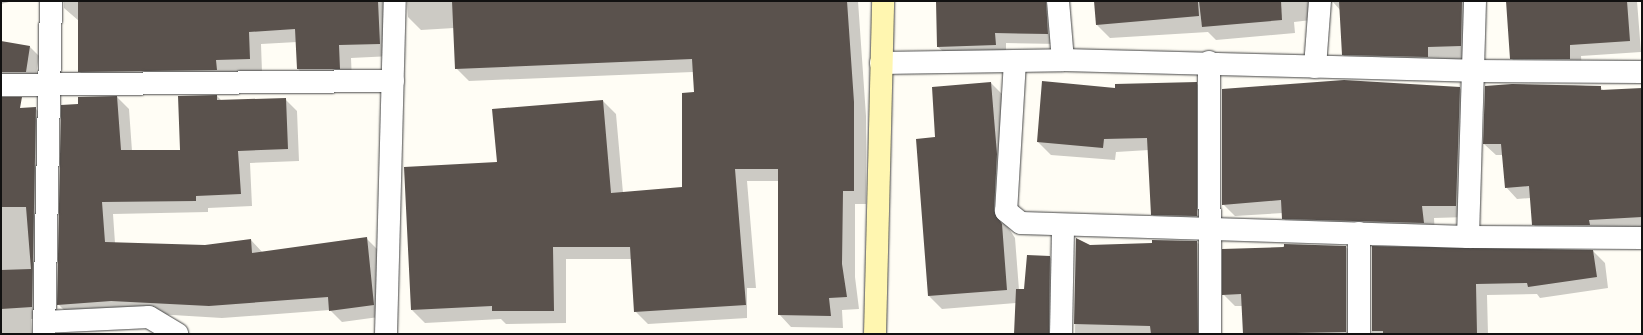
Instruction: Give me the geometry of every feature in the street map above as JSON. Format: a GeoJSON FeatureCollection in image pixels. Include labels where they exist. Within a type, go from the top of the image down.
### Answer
{"type":"FeatureCollection","features":[{"type":"Feature","properties":{"kind":"street"},"geometry":{"type":"LineString","coordinates":[[51,1],[44,328],[149,317],[177,334]]}},
{"type":"Feature","properties":{"kind":"street"},"geometry":{"type":"LineString","coordinates":[[386,334],[395,1]]}},
{"type":"Feature","properties":{"kind":"street"},"geometry":{"type":"LineString","coordinates":[[876,334],[883,1]]}},
{"type":"Feature","properties":{"kind":"street"},"geometry":{"type":"LineString","coordinates":[[1058,1],[1063,60]]}},
{"type":"Feature","properties":{"kind":"street"},"geometry":{"type":"LineString","coordinates":[[1315,67],[1320,1]]}},
{"type":"Feature","properties":{"kind":"street"},"geometry":{"type":"LineString","coordinates":[[1468,237],[1475,1]]}},
{"type":"Feature","properties":{"kind":"street"},"geometry":{"type":"LineString","coordinates":[[881,64],[1063,60],[1210,62],[1315,67],[1473,71],[1642,72]]}},
{"type":"Feature","properties":{"kind":"street"},"geometry":{"type":"LineString","coordinates":[[1015,61],[1006,211],[1021,223],[1063,227],[1211,228],[1468,237],[1642,238]]}},
{"type":"Feature","properties":{"kind":"street"},"geometry":{"type":"LineString","coordinates":[[1210,62],[1210,334]]}},
{"type":"Feature","properties":{"kind":"street"},"geometry":{"type":"LineString","coordinates":[[1,85],[393,81]]}},
{"type":"Feature","properties":{"kind":"street"},"geometry":{"type":"LineString","coordinates":[[1061,334],[1063,227]]}},
{"type":"Feature","properties":{"kind":"street"},"geometry":{"type":"LineString","coordinates":[[1359,233],[1359,334]]}},
{"type":"Feature","properties":{"kind":"building"},"geometry":{"type":"Polygon","coordinates":[[[78,1],[378,1],[380,44],[339,45],[340,69],[297,69],[295,29],[249,32],[250,59],[216,60],[217,70],[78,72],[78,1]]]}},
{"type":"Feature","properties":{"kind":"building"},"geometry":{"type":"Polygon","coordinates":[[[452,1],[847,1],[854,102],[854,191],[843,191],[842,264],[847,297],[829,298],[831,316],[778,315],[778,169],[735,169],[746,305],[634,312],[630,247],[553,247],[554,311],[492,311],[492,306],[411,310],[404,167],[497,162],[492,109],[603,100],[611,193],[682,187],[682,93],[694,92],[692,59],[455,69],[452,1]]]}},
{"type":"Feature","properties":{"kind":"building"},"geometry":{"type":"Polygon","coordinates":[[[936,1],[1046,1],[1048,34],[995,33],[996,45],[937,47],[936,1]]]}},
{"type":"Feature","properties":{"kind":"building"},"geometry":{"type":"Polygon","coordinates":[[[1094,1],[1198,1],[1199,16],[1096,25],[1094,1]]]}},
{"type":"Feature","properties":{"kind":"building"},"geometry":{"type":"Polygon","coordinates":[[[1199,1],[1281,1],[1282,20],[1202,27],[1199,1]]]}},
{"type":"Feature","properties":{"kind":"building"},"geometry":{"type":"Polygon","coordinates":[[[1339,1],[1462,1],[1461,46],[1428,47],[1428,57],[1342,55],[1339,1]]]}},
{"type":"Feature","properties":{"kind":"building"},"geometry":{"type":"Polygon","coordinates":[[[1506,1],[1627,1],[1630,41],[1570,45],[1570,59],[1510,59],[1506,1]]]}},
{"type":"Feature","properties":{"kind":"building"},"geometry":{"type":"Polygon","coordinates":[[[1,41],[30,46],[26,72],[1,72],[1,41]]]}},
{"type":"Feature","properties":{"kind":"building"},"geometry":{"type":"Polygon","coordinates":[[[1344,80],[1460,87],[1456,206],[1422,206],[1424,223],[1282,219],[1281,200],[1222,205],[1222,89],[1344,80]]]}},
{"type":"Feature","properties":{"kind":"building"},"geometry":{"type":"Polygon","coordinates":[[[1042,81],[1115,88],[1115,84],[1197,82],[1197,216],[1151,215],[1147,138],[1104,139],[1103,148],[1037,142],[1042,81]]]}},
{"type":"Feature","properties":{"kind":"building"},"geometry":{"type":"Polygon","coordinates":[[[991,82],[997,154],[994,211],[1002,224],[1007,290],[928,296],[916,139],[935,137],[932,87],[991,82]]]}},
{"type":"Feature","properties":{"kind":"building"},"geometry":{"type":"Polygon","coordinates":[[[1512,84],[1601,86],[1601,90],[1642,88],[1642,217],[1589,220],[1590,225],[1532,225],[1529,186],[1505,188],[1501,144],[1483,144],[1485,86],[1512,84]]]}},
{"type":"Feature","properties":{"kind":"building"},"geometry":{"type":"Polygon","coordinates":[[[217,95],[217,100],[286,98],[288,149],[238,151],[241,194],[196,196],[196,201],[102,202],[105,242],[205,245],[251,239],[252,253],[367,237],[374,305],[329,311],[328,297],[209,306],[111,301],[57,305],[61,105],[78,104],[78,97],[117,96],[121,150],[180,150],[178,96],[217,95]]]}},
{"type":"Feature","properties":{"kind":"building"},"geometry":{"type":"Polygon","coordinates":[[[1,97],[22,97],[20,108],[36,107],[32,307],[1,309],[1,270],[31,269],[26,207],[1,207],[1,97]]]}},
{"type":"Feature","properties":{"kind":"building"},"geometry":{"type":"Polygon","coordinates":[[[1076,238],[1090,245],[1152,243],[1152,240],[1197,241],[1198,334],[1151,334],[1150,326],[1074,324],[1076,238]]]}},
{"type":"Feature","properties":{"kind":"building"},"geometry":{"type":"Polygon","coordinates":[[[1284,244],[1346,246],[1346,332],[1243,334],[1241,294],[1222,295],[1222,249],[1284,247],[1284,244]]]}},
{"type":"Feature","properties":{"kind":"building"},"geometry":{"type":"Polygon","coordinates":[[[1372,246],[1593,250],[1597,277],[1528,287],[1527,283],[1476,284],[1477,334],[1383,334],[1383,331],[1372,331],[1372,246]]]}},
{"type":"Feature","properties":{"kind":"building"},"geometry":{"type":"Polygon","coordinates":[[[1027,255],[1050,256],[1049,334],[1014,334],[1016,289],[1024,289],[1027,255]]]}}]}
